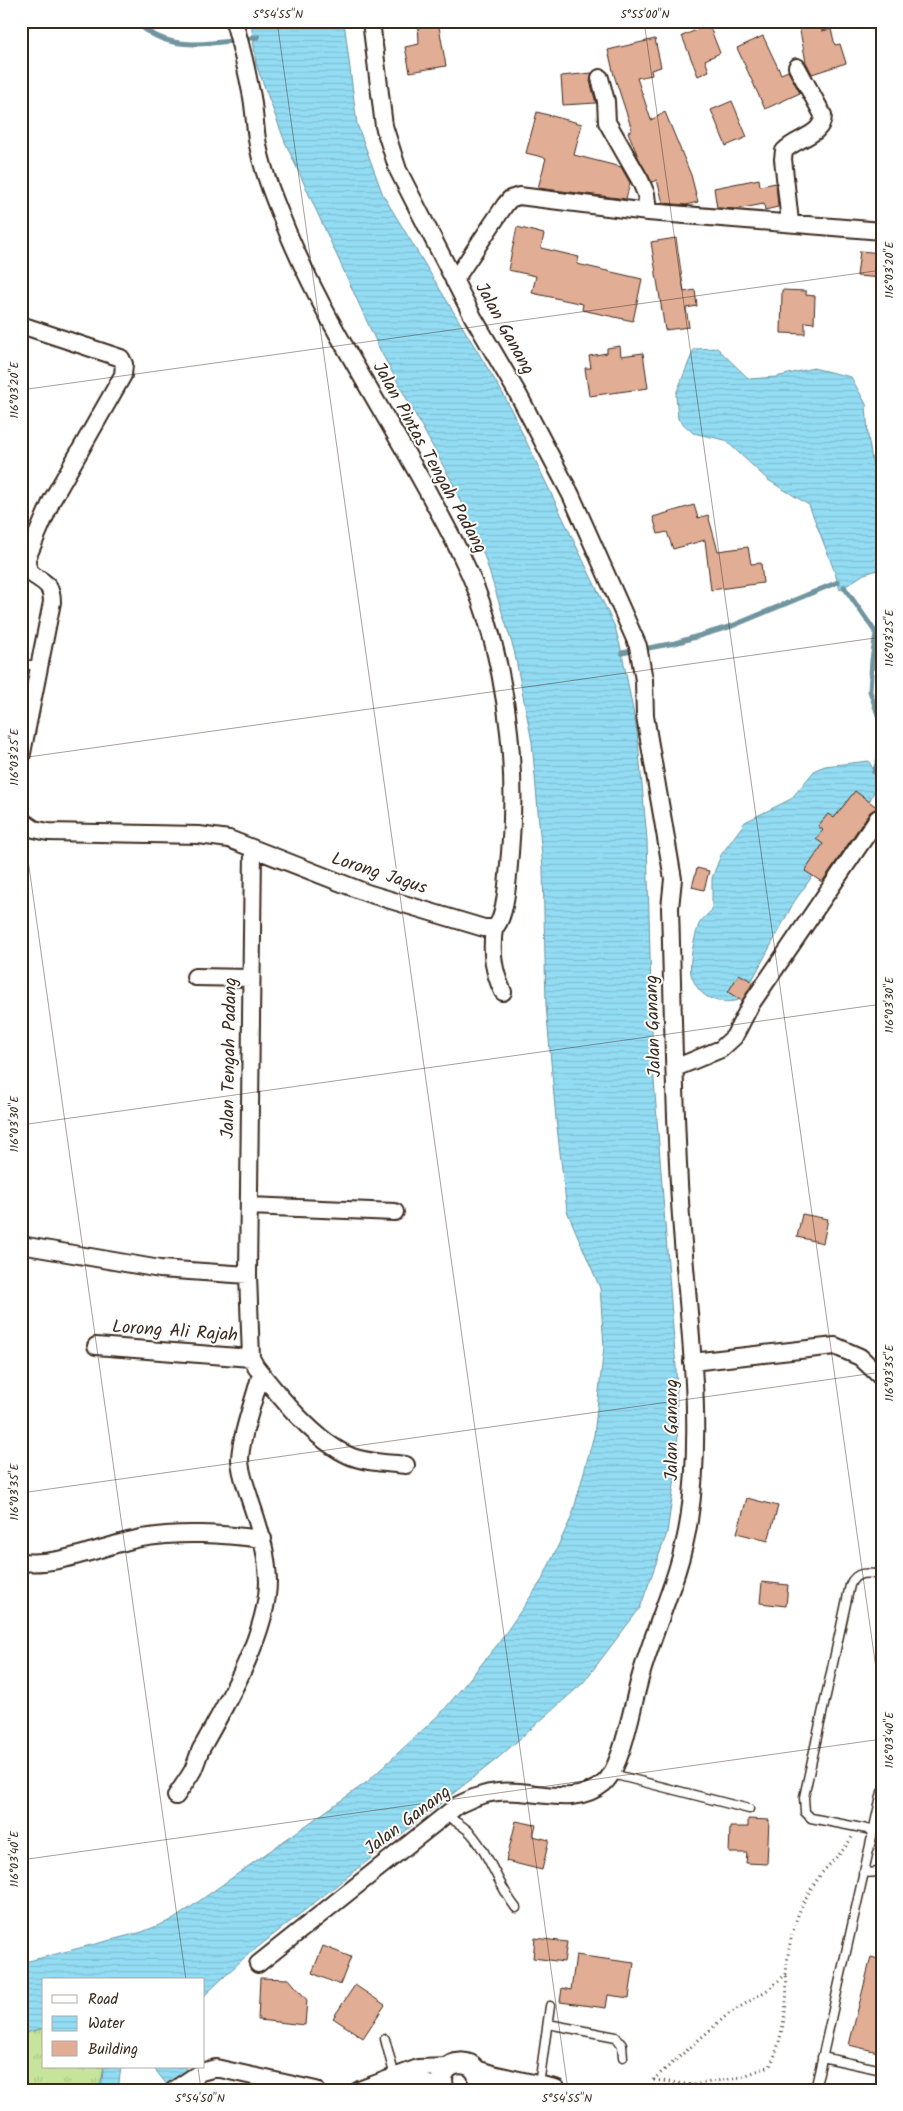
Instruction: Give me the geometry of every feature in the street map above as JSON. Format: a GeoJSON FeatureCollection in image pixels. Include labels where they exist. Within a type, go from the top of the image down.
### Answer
{"type":"FeatureCollection","features":[{"type":"Feature","properties":{"kind":"street","name":"Jalan Pintas Tengah Padang"},"geometry":{"type":"LineString","coordinates":[[234,21],[247,68],[259,149],[270,186],[304,270],[337,334],[399,438],[452,536],[486,618],[501,682],[507,721],[512,808],[506,888],[501,918],[498,925],[494,928]]}},
{"type":"Feature","properties":{"kind":"street","name":"Jalan Ganang"},"geometry":{"type":"LineString","coordinates":[[258,1964],[458,1805],[473,1798],[498,1792],[548,1796],[579,1795],[593,1791],[612,1774],[622,1747],[642,1672],[680,1562],[689,1520],[693,1480],[692,1362],[680,1201],[675,1068],[670,908],[673,879],[645,716],[640,651],[571,495],[518,394],[473,317],[398,170],[384,126],[371,21]]}},
{"type":"Feature","properties":{"kind":"street"},"geometry":{"type":"LineString","coordinates":[[790,222],[783,159],[784,151],[819,129],[823,123],[823,115],[797,67]]}},
{"type":"Feature","properties":{"kind":"street"},"geometry":{"type":"LineString","coordinates":[[600,78],[606,100],[606,122],[640,180],[646,194],[648,212]]}},
{"type":"Feature","properties":{"kind":"street"},"geometry":{"type":"LineString","coordinates":[[454,281],[505,205],[514,197],[523,195],[648,212],[790,222],[882,231]]}},
{"type":"Feature","properties":{"kind":"street"},"geometry":{"type":"LineString","coordinates":[[21,325],[121,358],[124,364],[123,375],[52,500],[27,558],[26,566],[30,573],[48,586],[52,602],[21,758]]}},
{"type":"Feature","properties":{"kind":"street"},"geometry":{"type":"LineString","coordinates":[[675,1068],[721,1049],[734,1037],[751,1004],[878,818]]}},
{"type":"Feature","properties":{"kind":"street"},"geometry":{"type":"LineString","coordinates":[[21,820],[34,828],[48,832],[199,835],[229,840],[253,850]]}},
{"type":"Feature","properties":{"kind":"street","name":"Lorong Jagus"},"geometry":{"type":"LineString","coordinates":[[253,850],[367,893],[484,928],[494,928]]}},
{"type":"Feature","properties":{"kind":"street","name":"Jalan Tengah Padang"},"geometry":{"type":"LineString","coordinates":[[252,1358],[248,1275],[253,850]]}},
{"type":"Feature","properties":{"kind":"street"},"geometry":{"type":"LineString","coordinates":[[494,928],[493,962],[495,977],[503,992]]}},
{"type":"Feature","properties":{"kind":"street"},"geometry":{"type":"LineString","coordinates":[[194,977],[251,978]]}},
{"type":"Feature","properties":{"kind":"street"},"geometry":{"type":"LineString","coordinates":[[249,1206],[395,1212]]}},
{"type":"Feature","properties":{"kind":"street"},"geometry":{"type":"LineString","coordinates":[[21,1245],[160,1269],[248,1275]]}},
{"type":"Feature","properties":{"kind":"street","name":"Lorong Ali Rajah"},"geometry":{"type":"LineString","coordinates":[[96,1346],[252,1358]]}},
{"type":"Feature","properties":{"kind":"street"},"geometry":{"type":"LineString","coordinates":[[692,1362],[835,1346],[860,1357],[882,1378]]}},
{"type":"Feature","properties":{"kind":"street"},"geometry":{"type":"LineString","coordinates":[[252,1358],[261,1374],[300,1418],[336,1449],[351,1457],[369,1462],[406,1465]]}},
{"type":"Feature","properties":{"kind":"street"},"geometry":{"type":"LineString","coordinates":[[176,1796],[192,1772],[199,1753],[223,1710],[250,1652],[264,1610],[268,1583],[263,1539],[242,1475],[240,1459],[261,1374]]}},
{"type":"Feature","properties":{"kind":"street"},"geometry":{"type":"LineString","coordinates":[[21,1562],[53,1561],[140,1538],[167,1535],[213,1534],[263,1539]]}},
{"type":"Feature","properties":{"kind":"street"},"geometry":{"type":"LineString","coordinates":[[359,2090],[418,2068],[448,2067],[460,2063],[466,2064],[476,2080],[547,2088]]}},
{"type":"Feature","properties":{"kind":"street"},"geometry":{"type":"LineString","coordinates":[[395,2077],[444,2088],[443,2076],[448,2067]]}},
{"type":"Feature","properties":{"kind":"street"},"geometry":{"type":"LineString","coordinates":[[174,2090],[201,2072],[216,2068],[316,2090]]}},
{"type":"Feature","properties":{"kind":"lane"},"geometry":{"type":"LineString","coordinates":[[21,665],[40,665]]}},
{"type":"Feature","properties":{"kind":"lane"},"geometry":{"type":"LineString","coordinates":[[872,1830],[811,1818],[805,1812],[804,1797],[850,1585],[856,1575],[862,1573],[882,1575]]}},
{"type":"Feature","properties":{"kind":"lane"},"geometry":{"type":"LineString","coordinates":[[612,1774],[749,1809]]}},
{"type":"Feature","properties":{"kind":"lane"},"geometry":{"type":"LineString","coordinates":[[815,2090],[882,1792]]}},
{"type":"Feature","properties":{"kind":"lane"},"geometry":{"type":"LineString","coordinates":[[446,1815],[474,1836],[502,1889],[516,1908]]}},
{"type":"Feature","properties":{"kind":"lane"},"geometry":{"type":"LineString","coordinates":[[863,1873],[882,1872]]}},
{"type":"Feature","properties":{"kind":"lane"},"geometry":{"type":"LineString","coordinates":[[547,2088],[550,2006]]}},
{"type":"Feature","properties":{"kind":"lane"},"geometry":{"type":"LineString","coordinates":[[548,2024],[616,2037],[622,2046],[623,2056]]}},
{"type":"Feature","properties":{"kind":"lane"},"geometry":{"type":"LineString","coordinates":[[384,2039],[395,2077]]}},
{"type":"Feature","properties":{"kind":"lane"},"geometry":{"type":"LineString","coordinates":[[822,2057],[882,2070]]}},
{"type":"Feature","properties":{"kind":"path"},"geometry":{"type":"LineString","coordinates":[[786,1974],[769,1989],[727,2015],[653,2080],[693,2085],[741,2077],[770,2066],[777,2053],[788,1989],[786,1974],[788,1949],[802,1903],[823,1872],[842,1853],[858,1827]]}},
{"type":"Feature","properties":{"kind":"green space"},"geometry":{"type":"Polygon","coordinates":[[[42,2029],[42,2068],[104,2068],[100,2090],[21,2090],[21,2034],[42,2029]]]}},
{"type":"Feature","properties":{"kind":"water"},"geometry":{"type":"Polygon","coordinates":[[[251,21],[344,21],[357,124],[383,195],[505,397],[615,627],[637,731],[647,839],[653,1067],[676,1367],[678,1458],[667,1533],[640,1608],[583,1683],[497,1759],[244,1958],[205,1995],[205,1978],[42,1978],[42,2029],[21,2034],[21,1963],[142,1932],[174,1919],[367,1782],[443,1711],[498,1644],[542,1580],[572,1516],[594,1435],[604,1347],[600,1288],[567,1211],[556,1119],[546,1005],[543,869],[532,742],[514,650],[484,555],[452,482],[380,350],[285,142],[256,64],[251,21]]]}},
{"type":"Feature","properties":{"kind":"water"},"geometry":{"type":"Polygon","coordinates":[[[717,348],[749,379],[776,377],[813,368],[851,377],[866,404],[868,436],[873,466],[882,489],[882,569],[864,574],[840,590],[809,505],[768,480],[725,440],[693,433],[678,419],[676,394],[694,349],[717,348]]]}},
{"type":"Feature","properties":{"kind":"water"},"geometry":{"type":"Polygon","coordinates":[[[869,761],[879,782],[870,800],[846,829],[794,902],[742,999],[726,1002],[706,996],[696,985],[690,966],[699,924],[712,910],[712,878],[721,855],[745,822],[791,799],[815,770],[825,766],[869,761]]]}},
{"type":"Feature","properties":{"kind":"water"},"geometry":{"type":"Polygon","coordinates":[[[104,2068],[121,2068],[118,2090],[100,2090],[104,2068]]]}},
{"type":"Feature","properties":{"kind":"water"},"geometry":{"type":"Polygon","coordinates":[[[154,2068],[186,2068],[197,2090],[171,2090],[154,2068]]]}},
{"type":"Feature","properties":{"kind":"building"},"geometry":{"type":"Polygon","coordinates":[[[418,21],[438,21],[446,66],[410,72],[405,47],[419,44],[418,21]]]}},
{"type":"Feature","properties":{"kind":"building"},"geometry":{"type":"Polygon","coordinates":[[[821,22],[822,31],[831,29],[835,45],[840,44],[846,63],[812,74],[806,62],[799,26],[821,22]]]}},
{"type":"Feature","properties":{"kind":"building"},"geometry":{"type":"Polygon","coordinates":[[[709,25],[720,53],[705,60],[709,71],[698,76],[682,36],[709,25]]]}},
{"type":"Feature","properties":{"kind":"building"},"geometry":{"type":"Polygon","coordinates":[[[763,36],[781,74],[788,71],[800,93],[765,109],[737,48],[763,36]]]}},
{"type":"Feature","properties":{"kind":"building"},"geometry":{"type":"Polygon","coordinates":[[[655,39],[661,67],[651,70],[652,75],[637,78],[651,120],[665,112],[691,175],[698,202],[686,205],[663,203],[657,180],[652,182],[639,159],[628,132],[632,130],[608,50],[655,39]]]}},
{"type":"Feature","properties":{"kind":"building"},"geometry":{"type":"Polygon","coordinates":[[[592,73],[590,81],[596,103],[563,105],[561,76],[592,73]]]}},
{"type":"Feature","properties":{"kind":"building"},"geometry":{"type":"Polygon","coordinates":[[[732,101],[747,137],[726,146],[711,110],[732,101]]]}},
{"type":"Feature","properties":{"kind":"building"},"geometry":{"type":"Polygon","coordinates":[[[537,112],[582,124],[574,155],[621,167],[630,183],[626,199],[538,188],[546,158],[526,153],[537,112]]]}},
{"type":"Feature","properties":{"kind":"building"},"geometry":{"type":"Polygon","coordinates":[[[759,179],[760,186],[776,183],[778,207],[765,210],[764,204],[737,209],[717,208],[714,188],[759,179]]]}},
{"type":"Feature","properties":{"kind":"building"},"geometry":{"type":"Polygon","coordinates":[[[517,227],[544,234],[541,248],[579,257],[577,264],[642,279],[633,321],[582,310],[583,304],[532,293],[536,276],[508,270],[517,227]]]}},
{"type":"Feature","properties":{"kind":"building"},"geometry":{"type":"Polygon","coordinates":[[[676,238],[684,292],[695,290],[697,306],[686,308],[689,327],[665,330],[651,242],[676,238]]]}},
{"type":"Feature","properties":{"kind":"building"},"geometry":{"type":"Polygon","coordinates":[[[860,251],[882,253],[882,278],[857,276],[860,251]]]}},
{"type":"Feature","properties":{"kind":"building"},"geometry":{"type":"Polygon","coordinates":[[[782,290],[806,291],[806,295],[815,296],[814,323],[805,322],[805,334],[781,333],[782,290]]]}},
{"type":"Feature","properties":{"kind":"building"},"geometry":{"type":"Polygon","coordinates":[[[620,346],[621,356],[643,353],[648,388],[589,396],[585,368],[591,368],[589,356],[607,353],[607,348],[620,346]]]}},
{"type":"Feature","properties":{"kind":"building"},"geometry":{"type":"Polygon","coordinates":[[[694,505],[698,518],[708,515],[718,551],[748,547],[751,564],[761,563],[763,583],[711,590],[705,540],[673,549],[667,532],[658,534],[653,517],[694,505]]]}},
{"type":"Feature","properties":{"kind":"building"},"geometry":{"type":"Polygon","coordinates":[[[855,791],[878,808],[870,812],[822,882],[805,871],[823,844],[816,839],[823,830],[818,826],[828,814],[834,818],[855,791]]]}},
{"type":"Feature","properties":{"kind":"building"},"geometry":{"type":"Polygon","coordinates":[[[697,868],[709,871],[704,890],[692,887],[697,868]]]}},
{"type":"Feature","properties":{"kind":"building"},"geometry":{"type":"Polygon","coordinates":[[[739,974],[753,982],[742,1001],[728,992],[739,974]]]}},
{"type":"Feature","properties":{"kind":"building"},"geometry":{"type":"Polygon","coordinates":[[[802,1214],[828,1219],[823,1243],[797,1237],[802,1214]]]}},
{"type":"Feature","properties":{"kind":"building"},"geometry":{"type":"Polygon","coordinates":[[[747,1498],[778,1506],[768,1541],[737,1533],[747,1498]]]}},
{"type":"Feature","properties":{"kind":"building"},"geometry":{"type":"Polygon","coordinates":[[[762,1582],[788,1585],[786,1606],[760,1603],[762,1582]]]}},
{"type":"Feature","properties":{"kind":"building"},"geometry":{"type":"Polygon","coordinates":[[[748,1819],[769,1820],[767,1864],[746,1863],[747,1853],[729,1853],[730,1827],[748,1827],[748,1819]]]}},
{"type":"Feature","properties":{"kind":"building"},"geometry":{"type":"Polygon","coordinates":[[[516,1821],[536,1825],[533,1836],[549,1840],[542,1870],[506,1861],[516,1821]]]}},
{"type":"Feature","properties":{"kind":"building"},"geometry":{"type":"Polygon","coordinates":[[[535,1938],[567,1942],[564,1962],[533,1958],[535,1938]]]}},
{"type":"Feature","properties":{"kind":"building"},"geometry":{"type":"Polygon","coordinates":[[[323,1946],[351,1957],[340,1985],[312,1973],[323,1946]]]}},
{"type":"Feature","properties":{"kind":"building"},"geometry":{"type":"Polygon","coordinates":[[[576,1955],[634,1963],[629,1998],[608,1995],[606,2008],[560,2002],[562,1988],[571,1990],[576,1955]]]}},
{"type":"Feature","properties":{"kind":"building"},"geometry":{"type":"Polygon","coordinates":[[[871,1957],[882,1960],[882,2053],[849,2045],[871,1957]]]}},
{"type":"Feature","properties":{"kind":"building"},"geometry":{"type":"Polygon","coordinates":[[[260,1978],[289,1979],[307,2000],[305,2025],[258,2020],[260,1978]]]}},
{"type":"Feature","properties":{"kind":"building"},"geometry":{"type":"Polygon","coordinates":[[[355,1985],[385,2005],[363,2038],[333,2018],[355,1985]]]}},
{"type":"Feature","properties":{"kind":"waterway"},"geometry":{"type":"LineString","coordinates":[[136,21],[149,32],[163,39],[178,43],[210,43],[258,37]]}},
{"type":"Feature","properties":{"kind":"waterway"},"geometry":{"type":"LineString","coordinates":[[622,653],[675,643],[732,626],[838,582]]}},
{"type":"Feature","properties":{"kind":"waterway"},"geometry":{"type":"LineString","coordinates":[[844,587],[876,633],[870,691],[880,721],[879,759],[874,772]]}}]}
